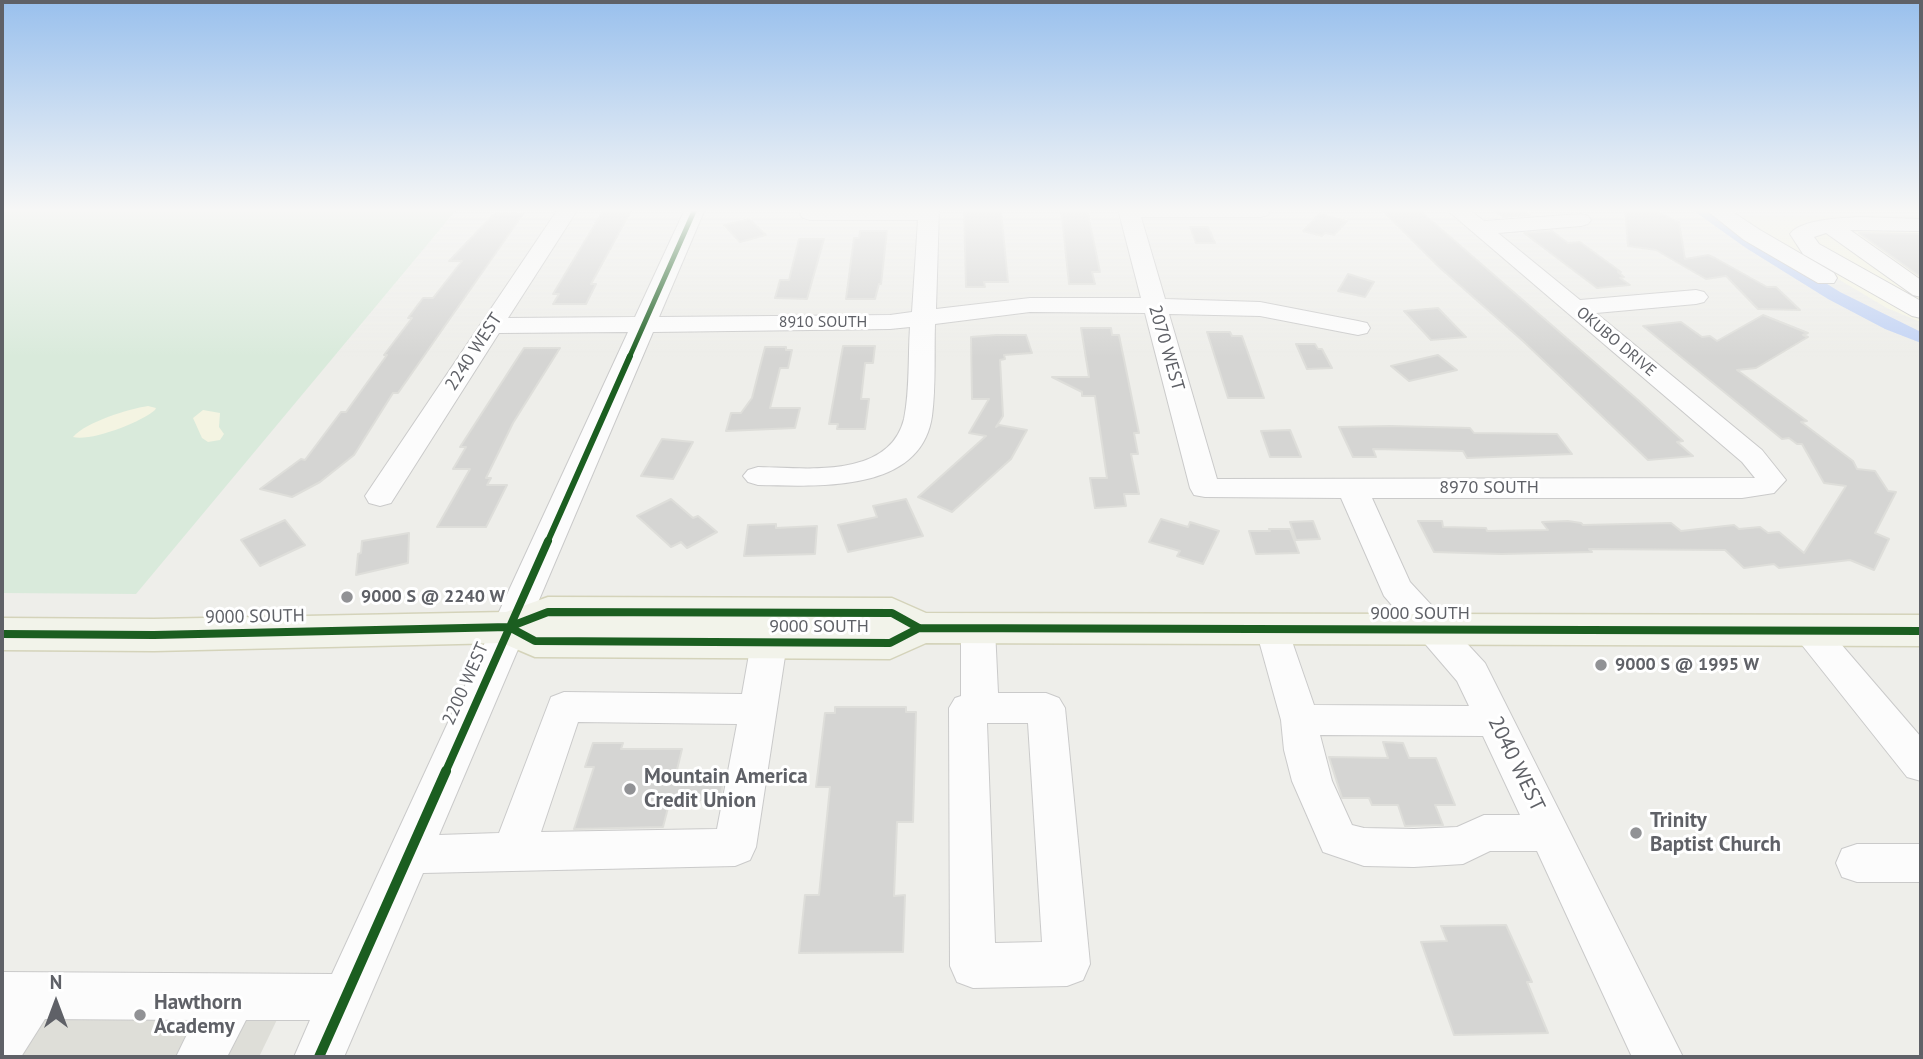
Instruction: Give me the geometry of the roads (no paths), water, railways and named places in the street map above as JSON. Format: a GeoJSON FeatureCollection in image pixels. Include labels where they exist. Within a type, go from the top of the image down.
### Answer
{"type":"FeatureCollection","features":[{"type":"Feature","properties":{"kind":"main road","name":"9000 SOUTH"},"geometry":{"type":"LineString","coordinates":[[2,634],[154,635],[509,627],[548,612],[659,612],[892,613],[919,628],[1810,631],[1917,636]]}},
{"type":"Feature","properties":{"kind":"main road","name":"9000 SOUTH"},"geometry":{"type":"LineString","coordinates":[[509,627],[535,641],[769,643],[890,643],[919,628]]}},
{"type":"Feature","properties":{"kind":"street","name":"2240 WEST"},"geometry":{"type":"LineString","coordinates":[[380,496],[535,258]]}},
{"type":"Feature","properties":{"kind":"street","name":"2200 WEST"},"geometry":{"type":"LineString","coordinates":[[319,1057],[673,258]]}},
{"type":"Feature","properties":{"kind":"street"},"geometry":{"type":"LineString","coordinates":[[758,475],[837,475],[863,471],[886,463],[900,454],[916,433],[926,258]]}},
{"type":"Feature","properties":{"kind":"street","name":"2070 WEST"},"geometry":{"type":"LineString","coordinates":[[1141,258],[1205,488]]}},
{"type":"Feature","properties":{"kind":"street","name":"OKUBO DRIVE"},"geometry":{"type":"LineString","coordinates":[[1517,258],[1752,456],[1771,480]]}},
{"type":"Feature","properties":{"kind":"street"},"geometry":{"type":"LineString","coordinates":[[1793,258],[1902,321],[1921,329]]}},
{"type":"Feature","properties":{"kind":"street"},"geometry":{"type":"LineString","coordinates":[[1827,258],[1921,311]]}},
{"type":"Feature","properties":{"kind":"street"},"geometry":{"type":"LineString","coordinates":[[1876,258],[1921,290]]}},
{"type":"Feature","properties":{"kind":"street"},"geometry":{"type":"LineString","coordinates":[[1576,308],[1696,297]]}},
{"type":"Feature","properties":{"kind":"street","name":"8910 SOUTH"},"geometry":{"type":"LineString","coordinates":[[491,326],[923,320],[1030,305],[1259,309],[1358,328]]}},
{"type":"Feature","properties":{"kind":"street","name":"8970 SOUTH"},"geometry":{"type":"LineString","coordinates":[[1205,488],[1742,489],[1763,486],[1771,480]]}},
{"type":"Feature","properties":{"kind":"street","name":"2040 WEST"},"geometry":{"type":"LineString","coordinates":[[1352,487],[1396,588],[1472,673],[1658,1057]]}},
{"type":"Feature","properties":{"kind":"street"},"geometry":{"type":"LineString","coordinates":[[978,629],[980,708]]}},
{"type":"Feature","properties":{"kind":"street"},"geometry":{"type":"LineString","coordinates":[[1273,630],[1300,720],[1300,735],[1307,761],[1327,819],[1338,839],[1364,847],[1463,845],[1484,833],[1550,833]]}},
{"type":"Feature","properties":{"kind":"street"},"geometry":{"type":"LineString","coordinates":[[1810,631],[1921,765]]}},
{"type":"Feature","properties":{"kind":"street"},"geometry":{"type":"LineString","coordinates":[[408,854],[735,847],[769,643]]}},
{"type":"Feature","properties":{"kind":"street"},"geometry":{"type":"LineString","coordinates":[[514,850],[564,707],[758,709]]}},
{"type":"Feature","properties":{"kind":"street"},"geometry":{"type":"LineString","coordinates":[[968,708],[980,708],[1046,708],[1068,964],[973,966],[968,708]]}},
{"type":"Feature","properties":{"kind":"street"},"geometry":{"type":"LineString","coordinates":[[1300,720],[1494,721]]}},
{"type":"Feature","properties":{"kind":"street"},"geometry":{"type":"LineString","coordinates":[[1857,863],[1921,863]]}},
{"type":"Feature","properties":{"kind":"street"},"geometry":{"type":"LineString","coordinates":[[2,1043],[17,995],[345,997]]}},
{"type":"Feature","properties":{"kind":"street"},"geometry":{"type":"LineString","coordinates":[[201,1057],[233,996]]}},
{"type":"Feature","properties":{"kind":"waterway"},"geometry":{"type":"LineString","coordinates":[[1774,258],[1834,296],[1921,338]]}},
{"type":"Feature","properties":{"kind":"place","name":"9000 S @ 2240 W"},"geometry":{"type":"Point","coordinates":[347,597]}},
{"type":"Feature","properties":{"kind":"place","name":"9000 S @ 1995 W"},"geometry":{"type":"Point","coordinates":[1601,665]}},
{"type":"Feature","properties":{"kind":"place","name":"Mountain America Credit Union"},"geometry":{"type":"Point","coordinates":[630,789]}},
{"type":"Feature","properties":{"kind":"place","name":"Trinity Baptist Church"},"geometry":{"type":"Point","coordinates":[1636,833]}},
{"type":"Feature","properties":{"kind":"place","name":"Hawthorn Academy"},"geometry":{"type":"Point","coordinates":[140,1015]}}]}
